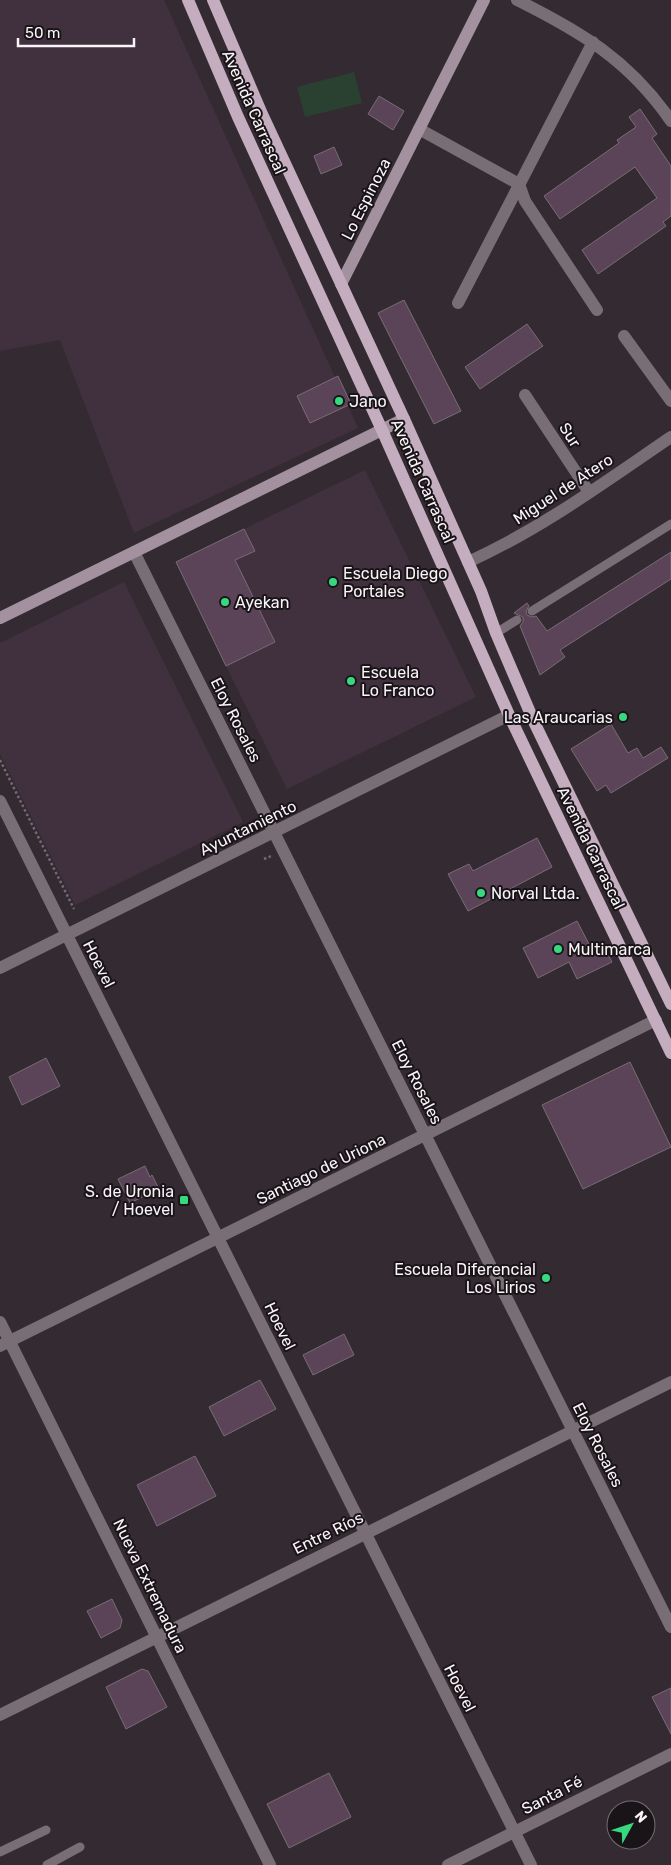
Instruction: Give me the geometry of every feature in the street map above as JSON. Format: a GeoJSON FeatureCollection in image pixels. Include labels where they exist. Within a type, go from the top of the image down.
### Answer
{"type":"FeatureCollection","features":[{"type":"Feature","properties":{"kind":"main road","name":"Avenida Carrascal"},"geometry":{"type":"LineString","coordinates":[[188,0],[238,117],[382,430],[509,715],[671,1053]]}},
{"type":"Feature","properties":{"kind":"main road","name":"Avenida Carrascal"},"geometry":{"type":"LineString","coordinates":[[214,0],[262,114],[404,419],[468,562],[496,633],[552,762],[671,1004]]}},
{"type":"Feature","properties":{"kind":"main road","name":"Lo Espinoza"},"geometry":{"type":"LineString","coordinates":[[341,284],[484,0]]}},
{"type":"Feature","properties":{"kind":"main road"},"geometry":{"type":"LineString","coordinates":[[0,618],[404,419]]}},
{"type":"Feature","properties":{"kind":"street"},"geometry":{"type":"LineString","coordinates":[[517,0],[557,20],[593,42],[617,60],[635,76],[671,121]]}},
{"type":"Feature","properties":{"kind":"street"},"geometry":{"type":"LineString","coordinates":[[458,303],[593,42]]}},
{"type":"Feature","properties":{"kind":"street"},"geometry":{"type":"LineString","coordinates":[[419,129],[519,184],[525,201],[596,310]]}},
{"type":"Feature","properties":{"kind":"street"},"geometry":{"type":"LineString","coordinates":[[624,336],[671,401]]}},
{"type":"Feature","properties":{"kind":"street","name":"Sur"},"geometry":{"type":"LineString","coordinates":[[524,395],[589,492]]}},
{"type":"Feature","properties":{"kind":"street","name":"Miguel de Atero"},"geometry":{"type":"LineString","coordinates":[[468,562],[519,538],[671,437]]}},
{"type":"Feature","properties":{"kind":"street","name":"Eloy Rosales"},"geometry":{"type":"LineString","coordinates":[[134,552],[671,1627]]}},
{"type":"Feature","properties":{"kind":"street","name":"Ayuntamiento"},"geometry":{"type":"LineString","coordinates":[[0,968],[509,715]]}},
{"type":"Feature","properties":{"kind":"street","name":"Hoevel"},"geometry":{"type":"LineString","coordinates":[[0,801],[530,1865]]}},
{"type":"Feature","properties":{"kind":"street","name":"Santiago de Uriona"},"geometry":{"type":"LineString","coordinates":[[5,1344],[656,1020]]}},
{"type":"Feature","properties":{"kind":"street","name":"Nueva Extremadura"},"geometry":{"type":"LineString","coordinates":[[0,1322],[5,1344],[157,1637],[270,1865]]}},
{"type":"Feature","properties":{"kind":"street","name":"Entre Ríos"},"geometry":{"type":"LineString","coordinates":[[0,1715],[671,1382]]}},
{"type":"Feature","properties":{"kind":"street","name":"Santa Fé"},"geometry":{"type":"LineString","coordinates":[[448,1865],[671,1754]]}},
{"type":"Feature","properties":{"kind":"lane"},"geometry":{"type":"LineString","coordinates":[[532,610],[671,524]]}},
{"type":"Feature","properties":{"kind":"lane"},"geometry":{"type":"LineString","coordinates":[[496,633],[517,620]]}},
{"type":"Feature","properties":{"kind":"lane"},"geometry":{"type":"LineString","coordinates":[[0,1852],[46,1830]]}},
{"type":"Feature","properties":{"kind":"lane"},"geometry":{"type":"LineString","coordinates":[[47,1865],[80,1847]]}},
{"type":"Feature","properties":{"kind":"path"},"geometry":{"type":"LineString","coordinates":[[0,760],[74,909]]}},
{"type":"Feature","properties":{"kind":"shaded area"},"geometry":{"type":"Polygon","coordinates":[[[0,0],[164,0],[358,428],[134,533],[60,340],[0,351],[0,0]]]}},
{"type":"Feature","properties":{"kind":"shaded area"},"geometry":{"type":"Polygon","coordinates":[[[365,470],[476,697],[287,789],[226,666],[275,642],[235,560],[255,551],[244,529],[365,470]]]}},
{"type":"Feature","properties":{"kind":"shaded area"},"geometry":{"type":"Polygon","coordinates":[[[124,582],[243,822],[75,905],[0,754],[0,643],[124,582]]]}},
{"type":"Feature","properties":{"kind":"green space"},"geometry":{"type":"Polygon","coordinates":[[[354,72],[362,103],[305,117],[297,87],[354,72]]]}},
{"type":"Feature","properties":{"kind":"building"},"geometry":{"type":"Polygon","coordinates":[[[379,96],[404,111],[393,130],[368,114],[379,96]]]}},
{"type":"Feature","properties":{"kind":"building"},"geometry":{"type":"Polygon","coordinates":[[[640,109],[657,134],[652,138],[671,166],[671,216],[663,222],[666,226],[598,274],[582,250],[657,198],[635,167],[560,219],[544,196],[619,143],[617,140],[636,127],[629,117],[640,109]]]}},
{"type":"Feature","properties":{"kind":"building"},"geometry":{"type":"Polygon","coordinates":[[[334,147],[342,165],[321,174],[314,156],[334,147]]]}},
{"type":"Feature","properties":{"kind":"building"},"geometry":{"type":"Polygon","coordinates":[[[404,300],[461,411],[434,424],[378,313],[404,300]]]}},
{"type":"Feature","properties":{"kind":"building"},"geometry":{"type":"Polygon","coordinates":[[[527,324],[543,346],[480,389],[465,367],[527,324]]]}},
{"type":"Feature","properties":{"kind":"building"},"geometry":{"type":"Polygon","coordinates":[[[338,376],[351,404],[310,423],[297,396],[338,376]]]}},
{"type":"Feature","properties":{"kind":"building","name":"Ayekan"},"geometry":{"type":"Polygon","coordinates":[[[244,529],[255,551],[235,560],[275,642],[226,666],[176,562],[244,529]]]}},
{"type":"Feature","properties":{"kind":"building"},"geometry":{"type":"Polygon","coordinates":[[[671,552],[671,579],[560,650],[565,657],[540,675],[520,626],[523,622],[523,617],[514,613],[527,603],[529,606],[526,611],[527,615],[536,616],[547,631],[671,552]]]}},
{"type":"Feature","properties":{"kind":"building"},"geometry":{"type":"Polygon","coordinates":[[[611,724],[628,753],[637,748],[643,758],[661,747],[668,758],[611,793],[606,785],[597,791],[571,749],[611,724]]]}},
{"type":"Feature","properties":{"kind":"building","name":"Norval Ltda."},"geometry":{"type":"Polygon","coordinates":[[[537,838],[552,867],[468,911],[448,874],[469,864],[473,871],[537,838]]]}},
{"type":"Feature","properties":{"kind":"building","name":"Multimarca"},"geometry":{"type":"Polygon","coordinates":[[[577,921],[592,950],[603,945],[612,962],[577,979],[569,962],[538,978],[523,948],[577,921]]]}},
{"type":"Feature","properties":{"kind":"building"},"geometry":{"type":"Polygon","coordinates":[[[46,1058],[60,1086],[22,1105],[9,1077],[46,1058]]]}},
{"type":"Feature","properties":{"kind":"building"},"geometry":{"type":"Polygon","coordinates":[[[630,1062],[671,1147],[583,1189],[542,1105],[630,1062]]]}},
{"type":"Feature","properties":{"kind":"building"},"geometry":{"type":"Polygon","coordinates":[[[145,1166],[159,1189],[130,1203],[118,1179],[145,1166]]]}},
{"type":"Feature","properties":{"kind":"building"},"geometry":{"type":"Polygon","coordinates":[[[344,1334],[354,1355],[313,1375],[303,1355],[344,1334]]]}},
{"type":"Feature","properties":{"kind":"building"},"geometry":{"type":"Polygon","coordinates":[[[260,1380],[276,1409],[224,1436],[209,1407],[260,1380]]]}},
{"type":"Feature","properties":{"kind":"building"},"geometry":{"type":"Polygon","coordinates":[[[195,1456],[216,1496],[157,1526],[137,1485],[195,1456]]]}},
{"type":"Feature","properties":{"kind":"building"},"geometry":{"type":"Polygon","coordinates":[[[112,1599],[122,1620],[120,1628],[101,1638],[87,1611],[112,1599]]]}},
{"type":"Feature","properties":{"kind":"building"},"geometry":{"type":"Polygon","coordinates":[[[142,1669],[148,1671],[167,1707],[126,1729],[106,1687],[142,1669]]]}},
{"type":"Feature","properties":{"kind":"building"},"geometry":{"type":"Polygon","coordinates":[[[671,1688],[671,1734],[652,1697],[671,1688]]]}},
{"type":"Feature","properties":{"kind":"building"},"geometry":{"type":"Polygon","coordinates":[[[329,1773],[351,1817],[289,1848],[267,1804],[329,1773]]]}},
{"type":"Feature","properties":{"kind":"place","name":"Jano"},"geometry":{"type":"Point","coordinates":[339,401]}},
{"type":"Feature","properties":{"kind":"place","name":"Escuela Diego Portales"},"geometry":{"type":"Point","coordinates":[333,582]}},
{"type":"Feature","properties":{"kind":"place","name":"Ayekan"},"geometry":{"type":"Point","coordinates":[225,602]}},
{"type":"Feature","properties":{"kind":"place","name":"Escuela Lo Franco"},"geometry":{"type":"Point","coordinates":[351,681]}},
{"type":"Feature","properties":{"kind":"place","name":"Las Araucarias"},"geometry":{"type":"Point","coordinates":[623,717]}},
{"type":"Feature","properties":{"kind":"place","name":"Norval Ltda."},"geometry":{"type":"Point","coordinates":[481,893]}},
{"type":"Feature","properties":{"kind":"place","name":"Multimarca"},"geometry":{"type":"Point","coordinates":[558,949]}},
{"type":"Feature","properties":{"kind":"place","name":"S. de Uronia / Hoevel"},"geometry":{"type":"Point","coordinates":[184,1200]}},
{"type":"Feature","properties":{"kind":"place","name":"Escuela Diferencial Los Lirios"},"geometry":{"type":"Point","coordinates":[546,1278]}}]}
